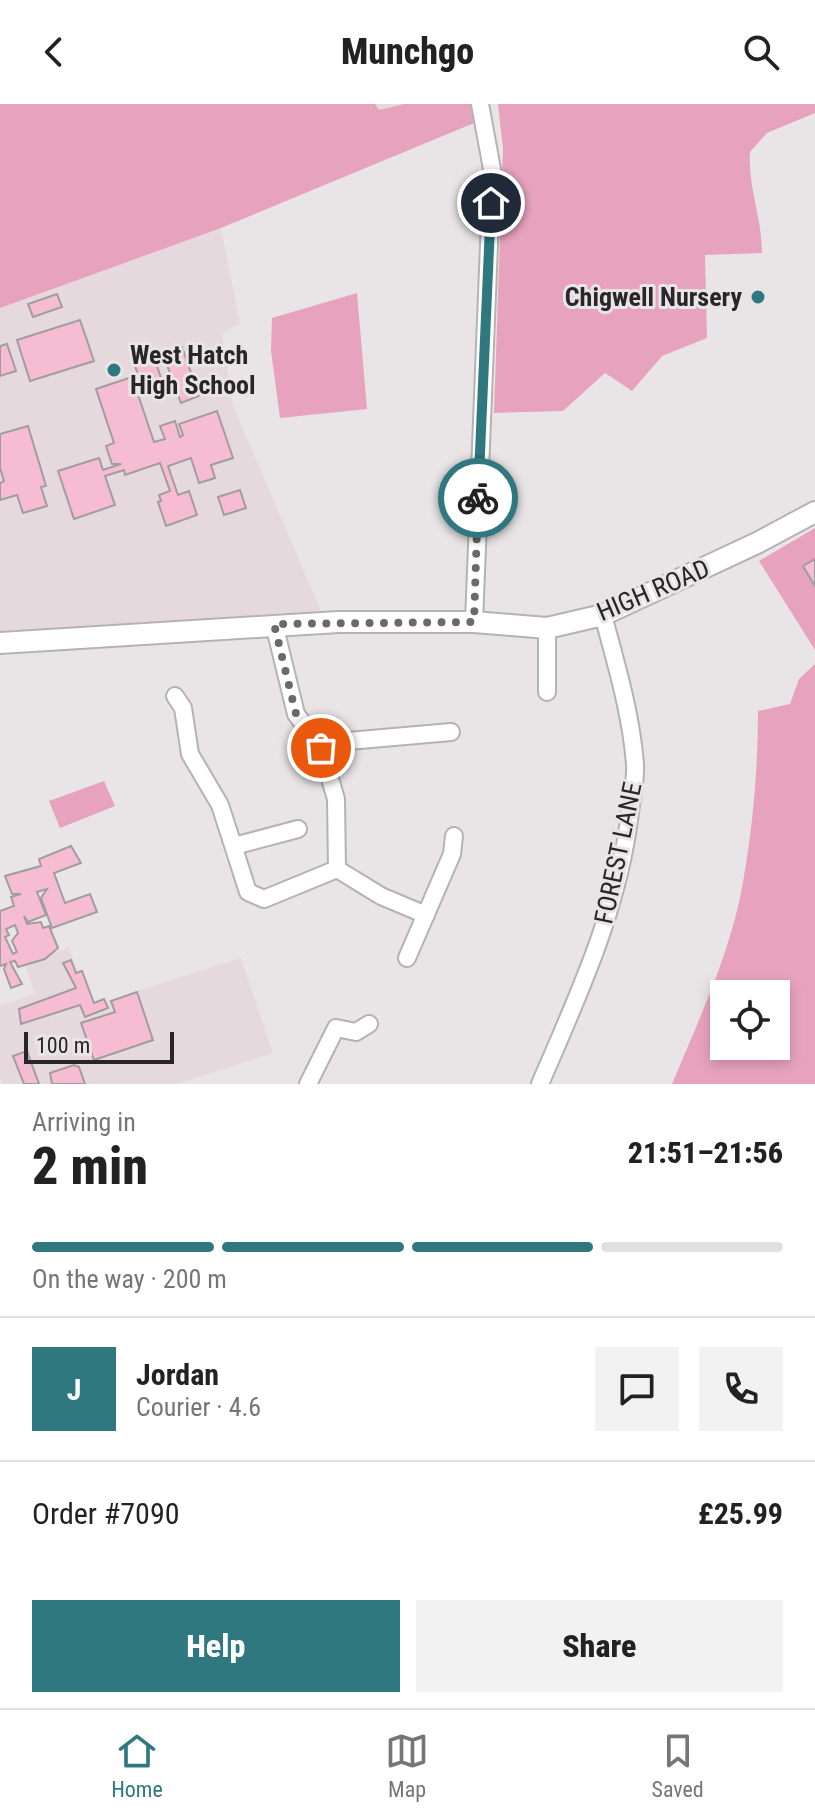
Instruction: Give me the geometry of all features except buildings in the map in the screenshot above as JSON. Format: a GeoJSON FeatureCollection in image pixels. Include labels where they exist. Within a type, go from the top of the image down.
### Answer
{"type":"FeatureCollection","features":[{"type":"Feature","properties":{"kind":"main road","name":"HIGH ROAD"},"geometry":{"type":"LineString","coordinates":[[0,643],[274,624],[474,622],[547,628],[603,615],[759,542],[815,512]]}},
{"type":"Feature","properties":{"kind":"street"},"geometry":{"type":"LineString","coordinates":[[474,622],[492,169],[480,104]]}},
{"type":"Feature","properties":{"kind":"street","name":"FOREST LANE"},"geometry":{"type":"LineString","coordinates":[[540,1084],[596,952],[628,827],[635,767],[629,711],[603,615]]}},
{"type":"Feature","properties":{"kind":"street"},"geometry":{"type":"LineString","coordinates":[[274,624],[292,705],[321,748],[336,799],[337,869]]}},
{"type":"Feature","properties":{"kind":"street"},"geometry":{"type":"LineString","coordinates":[[547,628],[547,692]]}},
{"type":"Feature","properties":{"kind":"street"},"geometry":{"type":"LineString","coordinates":[[175,696],[183,708],[190,754],[220,805],[248,892],[264,899],[337,869]]}},
{"type":"Feature","properties":{"kind":"street"},"geometry":{"type":"LineString","coordinates":[[321,748],[337,742],[451,732]]}},
{"type":"Feature","properties":{"kind":"street"},"geometry":{"type":"LineString","coordinates":[[234,846],[298,829]]}},
{"type":"Feature","properties":{"kind":"street"},"geometry":{"type":"LineString","coordinates":[[407,958],[452,854],[454,836]]}},
{"type":"Feature","properties":{"kind":"street"},"geometry":{"type":"LineString","coordinates":[[337,869],[381,896],[426,915]]}},
{"type":"Feature","properties":{"kind":"street"},"geometry":{"type":"LineString","coordinates":[[308,1084],[336,1028],[356,1032],[369,1024]]}},
{"type":"Feature","properties":{"kind":"shaded area","name":"West Hatch High School"},"geometry":{"type":"Polygon","coordinates":[[[0,104],[477,104],[479,120],[221,228],[240,323],[222,334],[233,406],[322,613],[0,635],[0,104]]]}},
{"type":"Feature","properties":{"kind":"shaded area"},"geometry":{"type":"Polygon","coordinates":[[[0,104],[375,104],[379,110],[404,104],[477,104],[479,121],[221,228],[0,308],[0,104]]]}},
{"type":"Feature","properties":{"kind":"shaded area"},"geometry":{"type":"Polygon","coordinates":[[[498,104],[815,104],[815,113],[767,133],[750,152],[762,253],[705,255],[707,338],[662,356],[632,391],[605,373],[563,411],[494,413],[503,149],[498,104]]]}},
{"type":"Feature","properties":{"kind":"shaded area"},"geometry":{"type":"Polygon","coordinates":[[[357,293],[367,409],[280,418],[271,351],[272,318],[357,293]]]}},
{"type":"Feature","properties":{"kind":"shaded area"},"geometry":{"type":"Polygon","coordinates":[[[815,528],[815,650],[759,561],[815,528]]]}},
{"type":"Feature","properties":{"kind":"shaded area"},"geometry":{"type":"Polygon","coordinates":[[[815,664],[815,1084],[672,1084],[710,992],[710,1060],[790,1060],[790,980],[715,980],[731,934],[747,861],[756,775],[758,711],[790,704],[799,679],[815,664]]]}},
{"type":"Feature","properties":{"kind":"shaded area"},"geometry":{"type":"Polygon","coordinates":[[[104,781],[115,806],[60,828],[49,801],[104,781]]]}},
{"type":"Feature","properties":{"kind":"shaded area"},"geometry":{"type":"Polygon","coordinates":[[[69,947],[89,1006],[241,958],[273,1053],[177,1084],[3,1084],[0,1078],[0,1006],[35,994],[25,964],[69,947]]]}},
{"type":"Feature","properties":{"kind":"way so far"},"geometry":{"type":"LineString","coordinates":[[321,748],[296,714],[289,696],[274,624],[474,622],[478,498]]}},
{"type":"Feature","properties":{"kind":"place","name":"Chigwell Nursery"},"geometry":{"type":"Point","coordinates":[758,297]}},
{"type":"Feature","properties":{"kind":"place","name":"West Hatch High School"},"geometry":{"type":"Point","coordinates":[114,370]}},
{"type":"Feature","properties":{"kind":"route"},"geometry":{"type":"LineString","coordinates":[[478,498],[491,203]]}}]}
